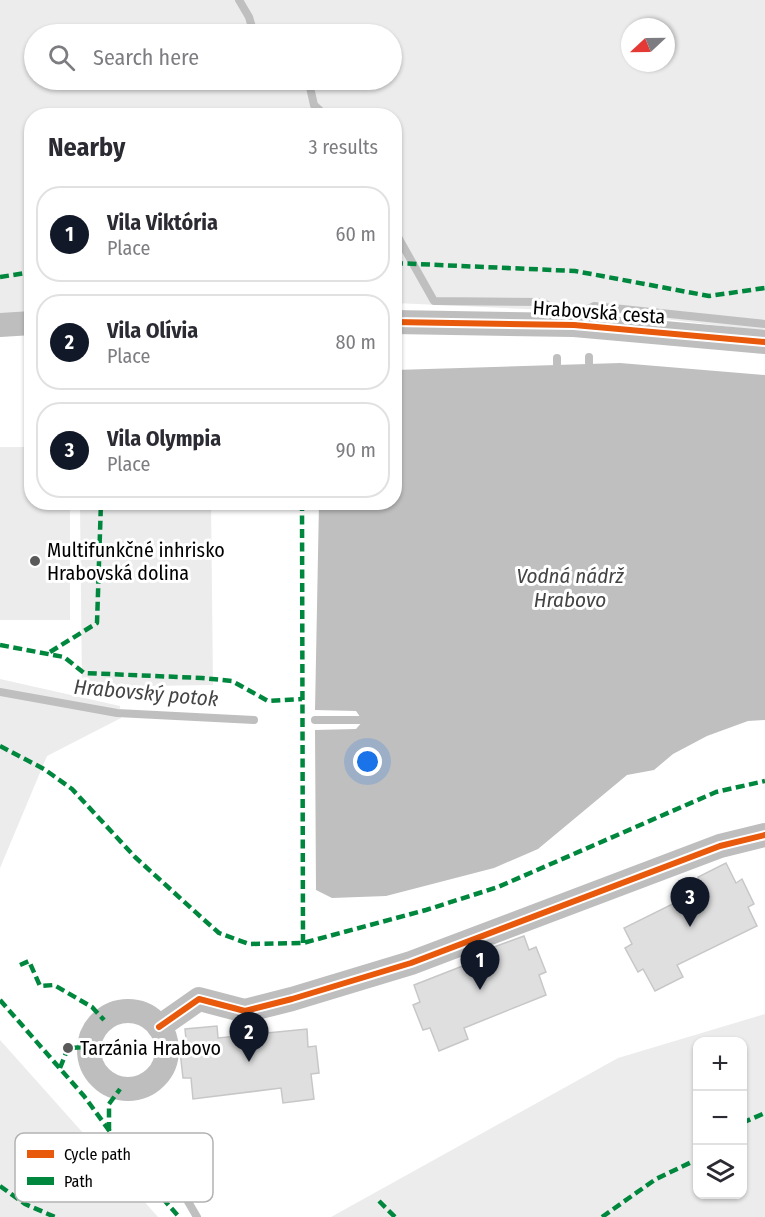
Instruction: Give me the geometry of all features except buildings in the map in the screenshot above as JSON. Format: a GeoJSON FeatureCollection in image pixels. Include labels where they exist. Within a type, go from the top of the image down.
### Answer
{"type":"FeatureCollection","features":[{"type":"Feature","properties":{"kind":"street","name":"Hrabovská cesta"},"geometry":{"type":"LineString","coordinates":[[402,322],[574,325],[765,342]]}},
{"type":"Feature","properties":{"kind":"street"},"geometry":{"type":"LineString","coordinates":[[0,325],[24,324]]}},
{"type":"Feature","properties":{"kind":"street"},"geometry":{"type":"LineString","coordinates":[[159,1027],[199,999],[245,1011],[411,963],[720,846],[765,835]]}},
{"type":"Feature","properties":{"kind":"shaded area"},"geometry":{"type":"Polygon","coordinates":[[[0,0],[765,0],[765,331],[614,313],[402,303],[402,108],[24,108],[24,313],[0,315],[0,0]]]}},
{"type":"Feature","properties":{"kind":"shaded area","name":"Multifunkčné inhrisko Hrabovská dolina"},"geometry":{"type":"Polygon","coordinates":[[[0,447],[24,447],[24,510],[70,510],[70,620],[0,620],[0,447]]]}},
{"type":"Feature","properties":{"kind":"shaded area"},"geometry":{"type":"Polygon","coordinates":[[[80,510],[211,510],[213,685],[82,687],[80,510]]]}},
{"type":"Feature","properties":{"kind":"shaded area"},"geometry":{"type":"Polygon","coordinates":[[[0,679],[120,706],[121,718],[47,756],[0,868],[0,679]]]}},
{"type":"Feature","properties":{"kind":"shaded area"},"geometry":{"type":"Polygon","coordinates":[[[765,1014],[765,1217],[331,1217],[618,1058],[765,1014]]]}},
{"type":"Feature","properties":{"kind":"shaded area"},"geometry":{"type":"Polygon","coordinates":[[[0,1040],[83,1133],[15,1133],[15,1202],[145,1202],[158,1217],[0,1217],[0,1040]]]}},
{"type":"Feature","properties":{"kind":"water","name":"Vodná nádrž Hrabovo"},"geometry":{"type":"Polygon","coordinates":[[[620,363],[765,375],[765,720],[748,721],[707,736],[673,754],[654,770],[627,775],[538,849],[494,868],[386,896],[332,898],[316,890],[315,730],[356,729],[363,721],[356,711],[315,710],[319,510],[402,510],[402,370],[620,363]]]}},
{"type":"Feature","properties":{"kind":"waterway"},"geometry":{"type":"LineString","coordinates":[[239,0],[251,24]]}},
{"type":"Feature","properties":{"kind":"waterway"},"geometry":{"type":"LineString","coordinates":[[311,90],[314,105],[317,108]]}},
{"type":"Feature","properties":{"kind":"waterway"},"geometry":{"type":"LineString","coordinates":[[402,244],[434,301],[543,302],[552,308]]}},
{"type":"Feature","properties":{"kind":"waterway"},"geometry":{"type":"LineString","coordinates":[[588,309],[594,306],[765,324]]}},
{"type":"Feature","properties":{"kind":"waterway"},"geometry":{"type":"LineString","coordinates":[[589,357],[589,363]]}},
{"type":"Feature","properties":{"kind":"waterway"},"geometry":{"type":"LineString","coordinates":[[557,358],[557,364]]}},
{"type":"Feature","properties":{"kind":"waterway","name":"Hrabovský potok"},"geometry":{"type":"LineString","coordinates":[[0,692],[117,713],[254,720]]}},
{"type":"Feature","properties":{"kind":"waterway","name":"Hrabovský potok"},"geometry":{"type":"LineString","coordinates":[[315,720],[373,720]]}},
{"type":"Feature","properties":{"kind":"waterway"},"geometry":{"type":"LineString","coordinates":[[188,1202],[197,1217]]}},
{"type":"Feature","properties":{"kind":"marked path"},"geometry":{"type":"LineString","coordinates":[[402,263],[575,271],[709,296],[765,288]]}},
{"type":"Feature","properties":{"kind":"marked path"},"geometry":{"type":"LineString","coordinates":[[0,277],[24,273]]}},
{"type":"Feature","properties":{"kind":"marked path"},"geometry":{"type":"LineString","coordinates":[[50,652],[97,623],[101,510]]}},
{"type":"Feature","properties":{"kind":"marked path"},"geometry":{"type":"LineString","coordinates":[[302,510],[303,943]]}},
{"type":"Feature","properties":{"kind":"marked path"},"geometry":{"type":"LineString","coordinates":[[0,645],[64,657],[84,673],[232,681],[268,701],[302,699]]}},
{"type":"Feature","properties":{"kind":"marked path"},"geometry":{"type":"LineString","coordinates":[[0,746],[44,769],[72,789],[135,857],[219,933],[249,944],[303,943],[426,910],[498,887],[716,792],[765,781]]}},
{"type":"Feature","properties":{"kind":"marked path"},"geometry":{"type":"LineString","coordinates":[[20,965],[29,961],[40,986],[54,985],[92,1007],[104,1020]]}},
{"type":"Feature","properties":{"kind":"marked path"},"geometry":{"type":"LineString","coordinates":[[0,1000],[84,1096],[111,1133]]}},
{"type":"Feature","properties":{"kind":"marked path"},"geometry":{"type":"LineString","coordinates":[[60,1068],[68,1048],[89,1047]]}},
{"type":"Feature","properties":{"kind":"marked path"},"geometry":{"type":"LineString","coordinates":[[109,1131],[109,1104],[120,1089]]}},
{"type":"Feature","properties":{"kind":"marked path"},"geometry":{"type":"LineString","coordinates":[[747,1121],[765,1113]]}},
{"type":"Feature","properties":{"kind":"marked path"},"geometry":{"type":"LineString","coordinates":[[602,1217],[656,1179],[693,1161]]}},
{"type":"Feature","properties":{"kind":"marked path"},"geometry":{"type":"LineString","coordinates":[[0,1186],[15,1197]]}},
{"type":"Feature","properties":{"kind":"marked path"},"geometry":{"type":"LineString","coordinates":[[379,1201],[395,1217]]}},
{"type":"Feature","properties":{"kind":"marked path"},"geometry":{"type":"LineString","coordinates":[[22,1202],[55,1217]]}},
{"type":"Feature","properties":{"kind":"marked path"},"geometry":{"type":"LineString","coordinates":[[166,1202],[179,1217]]}},
{"type":"Feature","properties":{"kind":"cycle path"},"geometry":{"type":"LineString","coordinates":[[402,322],[574,325],[765,342]]}},
{"type":"Feature","properties":{"kind":"cycle path"},"geometry":{"type":"LineString","coordinates":[[159,1027],[199,999],[245,1011],[411,963],[720,846],[765,835]]}},
{"type":"Feature","properties":{"kind":"place","name":"Multifunkčné inhrisko Hrabovská dolina"},"geometry":{"type":"Point","coordinates":[35,561]}},
{"type":"Feature","properties":{"kind":"place","name":"Vila Olympia"},"geometry":{"type":"Point","coordinates":[690,927]}},
{"type":"Feature","properties":{"kind":"place","name":"Vila Viktória"},"geometry":{"type":"Point","coordinates":[480,990]}},
{"type":"Feature","properties":{"kind":"place","name":"Tarzánia Hrabovo"},"geometry":{"type":"Point","coordinates":[68,1048]}},
{"type":"Feature","properties":{"kind":"place","name":"Vila Olívia"},"geometry":{"type":"Point","coordinates":[249,1062]}}]}
